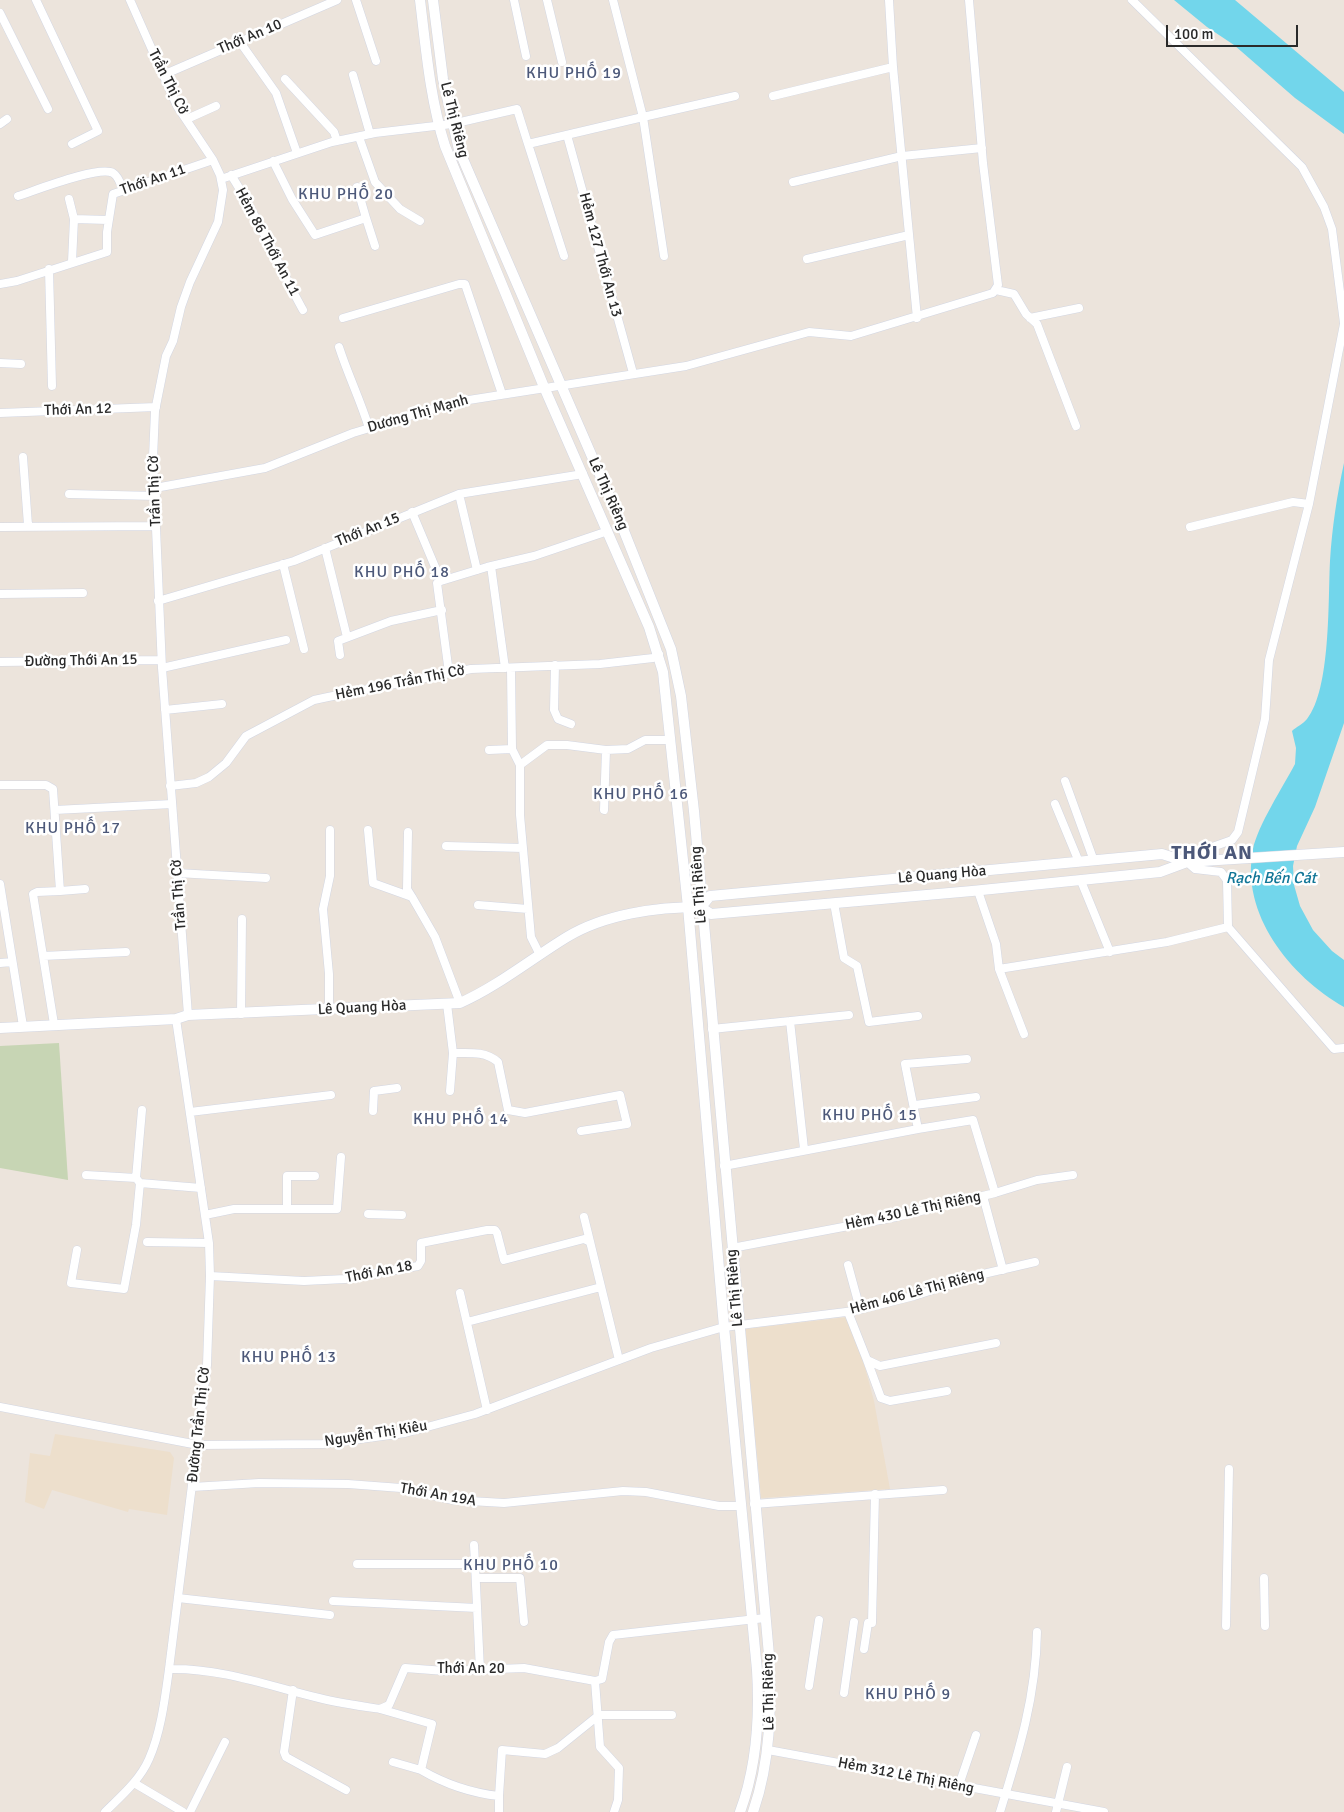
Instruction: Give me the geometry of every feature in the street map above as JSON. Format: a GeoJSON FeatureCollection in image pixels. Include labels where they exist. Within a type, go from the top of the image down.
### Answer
{"type":"FeatureCollection","features":[{"type":"Feature","properties":{"kind":"street"},"geometry":{"type":"LineString","coordinates":[[36,0],[98,131],[72,144]]}},
{"type":"Feature","properties":{"kind":"street","name":"Trần Thị Cờ"},"geometry":{"type":"LineString","coordinates":[[130,0],[177,106],[213,160],[224,190],[218,222],[181,307],[173,341],[166,356],[156,407],[152,458],[156,492],[161,664],[188,1015]]}},
{"type":"Feature","properties":{"kind":"street","name":"Thới An 10"},"geometry":{"type":"LineString","coordinates":[[163,74],[337,0]]}},
{"type":"Feature","properties":{"kind":"street"},"geometry":{"type":"LineString","coordinates":[[356,0],[376,61]]}},
{"type":"Feature","properties":{"kind":"street","name":"Lê Thị Riêng"},"geometry":{"type":"LineString","coordinates":[[420,0],[438,124],[444,146],[544,387],[608,531],[658,654],[663,672],[688,907],[759,1704],[753,1767],[740,1812]]}},
{"type":"Feature","properties":{"kind":"street","name":"Lê Thị Riêng"},"geometry":{"type":"LineString","coordinates":[[432,0],[443,79],[459,150],[620,521],[671,650],[681,696],[687,743],[700,907],[766,1618],[771,1700],[768,1750],[753,1812]]}},
{"type":"Feature","properties":{"kind":"street"},"geometry":{"type":"LineString","coordinates":[[514,0],[526,56]]}},
{"type":"Feature","properties":{"kind":"street"},"geometry":{"type":"LineString","coordinates":[[547,0],[562,62]]}},
{"type":"Feature","properties":{"kind":"street"},"geometry":{"type":"LineString","coordinates":[[613,0],[643,117],[664,256]]}},
{"type":"Feature","properties":{"kind":"street"},"geometry":{"type":"LineString","coordinates":[[889,0],[893,67],[917,318]]}},
{"type":"Feature","properties":{"kind":"street"},"geometry":{"type":"LineString","coordinates":[[970,0],[982,148],[998,285],[996,290],[1014,294],[1036,324],[1076,426]]}},
{"type":"Feature","properties":{"kind":"street"},"geometry":{"type":"LineString","coordinates":[[1132,0],[1302,167],[1324,206],[1332,229],[1344,323],[1309,504],[1269,660],[1265,719],[1238,832],[1232,840],[1201,850],[1187,862],[1195,870],[1222,872],[1227,880],[1228,927],[1334,1049],[1344,1048]]}},
{"type":"Feature","properties":{"kind":"street"},"geometry":{"type":"LineString","coordinates":[[0,13],[48,109]]}},
{"type":"Feature","properties":{"kind":"street"},"geometry":{"type":"LineString","coordinates":[[240,42],[276,94],[297,153]]}},
{"type":"Feature","properties":{"kind":"street"},"geometry":{"type":"LineString","coordinates":[[773,96],[893,67]]}},
{"type":"Feature","properties":{"kind":"street"},"geometry":{"type":"LineString","coordinates":[[353,75],[370,134]]}},
{"type":"Feature","properties":{"kind":"street"},"geometry":{"type":"LineString","coordinates":[[285,79],[334,132],[337,141]]}},
{"type":"Feature","properties":{"kind":"street"},"geometry":{"type":"LineString","coordinates":[[528,144],[735,96]]}},
{"type":"Feature","properties":{"kind":"street"},"geometry":{"type":"LineString","coordinates":[[187,119],[216,106]]}},
{"type":"Feature","properties":{"kind":"street"},"geometry":{"type":"LineString","coordinates":[[221,179],[273,160],[337,141],[370,134],[438,124],[452,124],[517,109],[564,256]]}},
{"type":"Feature","properties":{"kind":"street"},"geometry":{"type":"LineString","coordinates":[[0,124],[8,119]]}},
{"type":"Feature","properties":{"kind":"street","name":"Hẻm 127 Thới An 13"},"geometry":{"type":"LineString","coordinates":[[568,135],[633,374]]}},
{"type":"Feature","properties":{"kind":"street"},"geometry":{"type":"LineString","coordinates":[[359,136],[374,182],[400,209],[420,222]]}},
{"type":"Feature","properties":{"kind":"street"},"geometry":{"type":"LineString","coordinates":[[793,182],[902,156],[982,148]]}},
{"type":"Feature","properties":{"kind":"street","name":"Thới An 11"},"geometry":{"type":"LineString","coordinates":[[0,284],[17,281],[49,269],[107,252],[108,220],[113,194],[213,160]]}},
{"type":"Feature","properties":{"kind":"street"},"geometry":{"type":"LineString","coordinates":[[273,160],[292,199],[315,235],[366,218]]}},
{"type":"Feature","properties":{"kind":"street"},"geometry":{"type":"LineString","coordinates":[[18,196],[69,179],[106,171],[117,176],[123,190]]}},
{"type":"Feature","properties":{"kind":"street","name":"Hẻm 86 Thới An 11"},"geometry":{"type":"LineString","coordinates":[[231,175],[265,233],[279,266],[303,310]]}},
{"type":"Feature","properties":{"kind":"street"},"geometry":{"type":"LineString","coordinates":[[357,187],[374,246]]}},
{"type":"Feature","properties":{"kind":"street"},"geometry":{"type":"LineString","coordinates":[[69,199],[74,219],[72,262]]}},
{"type":"Feature","properties":{"kind":"street"},"geometry":{"type":"LineString","coordinates":[[74,219],[108,220]]}},
{"type":"Feature","properties":{"kind":"street"},"geometry":{"type":"LineString","coordinates":[[807,259],[909,235]]}},
{"type":"Feature","properties":{"kind":"street"},"geometry":{"type":"LineString","coordinates":[[49,269],[52,386]]}},
{"type":"Feature","properties":{"kind":"street"},"geometry":{"type":"LineString","coordinates":[[343,318],[459,284],[465,284],[502,394]]}},
{"type":"Feature","properties":{"kind":"street","name":"Dương Thị Mạnh"},"geometry":{"type":"LineString","coordinates":[[70,494],[156,492],[264,468],[369,428],[456,402],[686,366],[809,332],[851,336],[917,318],[993,293],[996,290]]}},
{"type":"Feature","properties":{"kind":"street"},"geometry":{"type":"LineString","coordinates":[[1030,318],[1079,308]]}},
{"type":"Feature","properties":{"kind":"street"},"geometry":{"type":"LineString","coordinates":[[339,347],[351,384],[359,395],[369,428]]}},
{"type":"Feature","properties":{"kind":"street"},"geometry":{"type":"LineString","coordinates":[[0,363],[21,364]]}},
{"type":"Feature","properties":{"kind":"street","name":"Thới An 12"},"geometry":{"type":"LineString","coordinates":[[0,413],[156,407]]}},
{"type":"Feature","properties":{"kind":"street"},"geometry":{"type":"LineString","coordinates":[[23,457],[28,525]]}},
{"type":"Feature","properties":{"kind":"street","name":"Thới An 15"},"geometry":{"type":"LineString","coordinates":[[158,601],[283,564],[459,494],[582,474]]}},
{"type":"Feature","properties":{"kind":"street"},"geometry":{"type":"LineString","coordinates":[[459,494],[476,570]]}},
{"type":"Feature","properties":{"kind":"street"},"geometry":{"type":"LineString","coordinates":[[1190,527],[1293,502],[1309,504]]}},
{"type":"Feature","properties":{"kind":"street"},"geometry":{"type":"LineString","coordinates":[[412,512],[441,581]]}},
{"type":"Feature","properties":{"kind":"street"},"geometry":{"type":"LineString","coordinates":[[0,526],[156,526]]}},
{"type":"Feature","properties":{"kind":"street"},"geometry":{"type":"LineString","coordinates":[[449,673],[437,583],[476,570],[534,556],[608,531]]}},
{"type":"Feature","properties":{"kind":"street"},"geometry":{"type":"LineString","coordinates":[[325,548],[347,637]]}},
{"type":"Feature","properties":{"kind":"street"},"geometry":{"type":"LineString","coordinates":[[283,564],[304,649]]}},
{"type":"Feature","properties":{"kind":"street"},"geometry":{"type":"LineString","coordinates":[[491,566],[508,668],[512,749],[520,765],[520,815],[530,937],[540,955]]}},
{"type":"Feature","properties":{"kind":"street"},"geometry":{"type":"LineString","coordinates":[[0,594],[83,593]]}},
{"type":"Feature","properties":{"kind":"street"},"geometry":{"type":"LineString","coordinates":[[340,655],[338,641],[347,637],[391,620],[442,610]]}},
{"type":"Feature","properties":{"kind":"street","name":"Đường Thới An 15"},"geometry":{"type":"LineString","coordinates":[[0,662],[161,664],[286,640]]}},
{"type":"Feature","properties":{"kind":"street","name":"Hẻm 196 Trần Thị Cờ"},"geometry":{"type":"LineString","coordinates":[[170,786],[196,783],[209,778],[226,763],[246,736],[314,700],[471,669],[600,664],[653,658],[658,654]]}},
{"type":"Feature","properties":{"kind":"street"},"geometry":{"type":"LineString","coordinates":[[555,665],[554,710],[558,718],[571,724]]}},
{"type":"Feature","properties":{"kind":"street"},"geometry":{"type":"LineString","coordinates":[[165,710],[222,704]]}},
{"type":"Feature","properties":{"kind":"street"},"geometry":{"type":"LineString","coordinates":[[520,765],[547,746],[567,745],[606,750],[628,749],[646,740],[669,740]]}},
{"type":"Feature","properties":{"kind":"street"},"geometry":{"type":"LineString","coordinates":[[489,750],[512,749]]}},
{"type":"Feature","properties":{"kind":"street"},"geometry":{"type":"LineString","coordinates":[[604,810],[606,750]]}},
{"type":"Feature","properties":{"kind":"street"},"geometry":{"type":"LineString","coordinates":[[1065,781],[1094,860]]}},
{"type":"Feature","properties":{"kind":"street"},"geometry":{"type":"LineString","coordinates":[[0,786],[47,785],[53,789],[60,891]]}},
{"type":"Feature","properties":{"kind":"street"},"geometry":{"type":"LineString","coordinates":[[55,810],[172,804]]}},
{"type":"Feature","properties":{"kind":"street"},"geometry":{"type":"LineString","coordinates":[[1055,804],[1079,862]]}},
{"type":"Feature","properties":{"kind":"street"},"geometry":{"type":"LineString","coordinates":[[329,1010],[329,974],[323,910],[330,876],[330,830]]}},
{"type":"Feature","properties":{"kind":"street"},"geometry":{"type":"LineString","coordinates":[[368,830],[373,884],[412,897]]}},
{"type":"Feature","properties":{"kind":"street"},"geometry":{"type":"LineString","coordinates":[[408,832],[407,889],[435,936],[460,1003]]}},
{"type":"Feature","properties":{"kind":"street"},"geometry":{"type":"LineString","coordinates":[[446,846],[523,848]]}},
{"type":"Feature","properties":{"kind":"street","name":"Lê Quang Hòa"},"geometry":{"type":"LineString","coordinates":[[0,1028],[176,1019],[188,1015],[460,1003],[478,995],[568,936],[598,922],[645,912],[700,907],[710,914],[978,891],[1160,872],[1187,862],[1204,860],[1344,852]]}},
{"type":"Feature","properties":{"kind":"street","name":"Lê Quang Hòa"},"geometry":{"type":"LineString","coordinates":[[700,907],[710,896],[1094,860],[1162,854],[1187,862]]}},
{"type":"Feature","properties":{"kind":"street"},"geometry":{"type":"LineString","coordinates":[[177,873],[266,878]]}},
{"type":"Feature","properties":{"kind":"street"},"geometry":{"type":"LineString","coordinates":[[1080,880],[1110,952]]}},
{"type":"Feature","properties":{"kind":"street"},"geometry":{"type":"LineString","coordinates":[[0,884],[23,1026]]}},
{"type":"Feature","properties":{"kind":"street"},"geometry":{"type":"LineString","coordinates":[[54,1024],[33,894],[37,892],[85,889]]}},
{"type":"Feature","properties":{"kind":"street"},"geometry":{"type":"LineString","coordinates":[[978,891],[996,944],[999,968],[1024,1034]]}},
{"type":"Feature","properties":{"kind":"street"},"geometry":{"type":"LineString","coordinates":[[834,903],[844,958],[857,966],[869,1022],[918,1016]]}},
{"type":"Feature","properties":{"kind":"street"},"geometry":{"type":"LineString","coordinates":[[478,905],[528,909]]}},
{"type":"Feature","properties":{"kind":"street"},"geometry":{"type":"LineString","coordinates":[[241,1014],[242,919]]}},
{"type":"Feature","properties":{"kind":"street"},"geometry":{"type":"LineString","coordinates":[[999,968],[1167,942],[1228,927]]}},
{"type":"Feature","properties":{"kind":"street"},"geometry":{"type":"LineString","coordinates":[[43,956],[126,952]]}},
{"type":"Feature","properties":{"kind":"street"},"geometry":{"type":"LineString","coordinates":[[0,963],[12,962]]}},
{"type":"Feature","properties":{"kind":"street"},"geometry":{"type":"LineString","coordinates":[[447,1004],[453,1054],[450,1091]]}},
{"type":"Feature","properties":{"kind":"street"},"geometry":{"type":"LineString","coordinates":[[712,1029],[849,1015]]}},
{"type":"Feature","properties":{"kind":"street","name":"Đường Trần Thị Cờ"},"geometry":{"type":"LineString","coordinates":[[105,1812],[134,1783],[149,1760],[169,1669],[207,1365],[210,1276],[209,1243],[176,1019]]}},
{"type":"Feature","properties":{"kind":"street"},"geometry":{"type":"LineString","coordinates":[[790,1021],[804,1149]]}},
{"type":"Feature","properties":{"kind":"street"},"geometry":{"type":"LineString","coordinates":[[453,1054],[476,1053],[491,1056],[498,1062],[508,1110],[525,1114],[620,1095],[627,1124],[581,1131]]}},
{"type":"Feature","properties":{"kind":"street"},"geometry":{"type":"LineString","coordinates":[[724,1166],[804,1149],[918,1129],[915,1105],[905,1064],[967,1059]]}},
{"type":"Feature","properties":{"kind":"street"},"geometry":{"type":"LineString","coordinates":[[373,1111],[374,1090],[397,1088]]}},
{"type":"Feature","properties":{"kind":"street"},"geometry":{"type":"LineString","coordinates":[[190,1112],[331,1095]]}},
{"type":"Feature","properties":{"kind":"street"},"geometry":{"type":"LineString","coordinates":[[915,1105],[976,1097]]}},
{"type":"Feature","properties":{"kind":"street"},"geometry":{"type":"LineString","coordinates":[[77,1250],[71,1283],[124,1289],[136,1225],[142,1110]]}},
{"type":"Feature","properties":{"kind":"street","name":"Hẻm 430 Lê Thị Riêng"},"geometry":{"type":"LineString","coordinates":[[732,1248],[896,1217],[954,1201],[995,1193],[973,1120],[918,1129]]}},
{"type":"Feature","properties":{"kind":"street"},"geometry":{"type":"LineString","coordinates":[[205,1215],[234,1209],[338,1209],[341,1157]]}},
{"type":"Feature","properties":{"kind":"street"},"geometry":{"type":"LineString","coordinates":[[86,1175],[201,1188]]}},
{"type":"Feature","properties":{"kind":"street"},"geometry":{"type":"LineString","coordinates":[[995,1193],[1036,1180],[1057,1179],[1073,1175]]}},
{"type":"Feature","properties":{"kind":"street"},"geometry":{"type":"LineString","coordinates":[[287,1209],[287,1176],[315,1176]]}},
{"type":"Feature","properties":{"kind":"street"},"geometry":{"type":"LineString","coordinates":[[983,1196],[1002,1270]]}},
{"type":"Feature","properties":{"kind":"street"},"geometry":{"type":"LineString","coordinates":[[368,1214],[402,1215]]}},
{"type":"Feature","properties":{"kind":"street"},"geometry":{"type":"LineString","coordinates":[[584,1217],[588,1242],[619,1360]]}},
{"type":"Feature","properties":{"kind":"street","name":"Thới An 18"},"geometry":{"type":"LineString","coordinates":[[210,1276],[304,1282],[345,1279],[418,1266],[421,1261],[422,1243],[487,1230],[495,1230],[497,1233],[504,1260],[584,1239],[588,1242]]}},
{"type":"Feature","properties":{"kind":"street"},"geometry":{"type":"LineString","coordinates":[[147,1242],[209,1243]]}},
{"type":"Feature","properties":{"kind":"street","name":"Hẻm 406 Lê Thị Riêng"},"geometry":{"type":"LineString","coordinates":[[738,1324],[848,1312],[1035,1262]]}},
{"type":"Feature","properties":{"kind":"street"},"geometry":{"type":"LineString","coordinates":[[848,1265],[860,1309]]}},
{"type":"Feature","properties":{"kind":"street"},"geometry":{"type":"LineString","coordinates":[[467,1322],[601,1287]]}},
{"type":"Feature","properties":{"kind":"street"},"geometry":{"type":"LineString","coordinates":[[460,1293],[467,1322],[466,1328],[487,1410]]}},
{"type":"Feature","properties":{"kind":"street"},"geometry":{"type":"LineString","coordinates":[[848,1312],[881,1398],[890,1401],[947,1391]]}},
{"type":"Feature","properties":{"kind":"street","name":"Nguyễn Thị Kiêu"},"geometry":{"type":"LineString","coordinates":[[0,1407],[198,1446],[323,1444],[405,1433],[487,1410],[651,1348],[738,1324]]}},
{"type":"Feature","properties":{"kind":"street"},"geometry":{"type":"LineString","coordinates":[[867,1360],[880,1366],[996,1343]]}},
{"type":"Feature","properties":{"kind":"street"},"geometry":{"type":"LineString","coordinates":[[1226,1626],[1228,1469]]}},
{"type":"Feature","properties":{"kind":"street","name":"Thới An 19A"},"geometry":{"type":"LineString","coordinates":[[192,1487],[259,1483],[348,1484],[401,1488],[453,1500],[504,1503],[623,1491],[646,1492],[718,1506],[741,1506]]}},
{"type":"Feature","properties":{"kind":"street"},"geometry":{"type":"LineString","coordinates":[[754,1504],[943,1490]]}},
{"type":"Feature","properties":{"kind":"street"},"geometry":{"type":"LineString","coordinates":[[864,1649],[870,1623],[875,1494]]}},
{"type":"Feature","properties":{"kind":"street"},"geometry":{"type":"LineString","coordinates":[[474,1544],[480,1670]]}},
{"type":"Feature","properties":{"kind":"street"},"geometry":{"type":"LineString","coordinates":[[357,1564],[475,1564]]}},
{"type":"Feature","properties":{"kind":"street"},"geometry":{"type":"LineString","coordinates":[[476,1578],[520,1578],[524,1622]]}},
{"type":"Feature","properties":{"kind":"street"},"geometry":{"type":"LineString","coordinates":[[1264,1578],[1265,1626]]}},
{"type":"Feature","properties":{"kind":"street"},"geometry":{"type":"LineString","coordinates":[[178,1598],[330,1615]]}},
{"type":"Feature","properties":{"kind":"street"},"geometry":{"type":"LineString","coordinates":[[332,1600],[477,1608]]}},
{"type":"Feature","properties":{"kind":"street"},"geometry":{"type":"LineString","coordinates":[[614,1812],[618,1800],[619,1768],[600,1747],[595,1681],[602,1679],[609,1642],[614,1635],[766,1618]]}},
{"type":"Feature","properties":{"kind":"street"},"geometry":{"type":"LineString","coordinates":[[809,1686],[819,1620]]}},
{"type":"Feature","properties":{"kind":"street"},"geometry":{"type":"LineString","coordinates":[[844,1693],[854,1622]]}},
{"type":"Feature","properties":{"kind":"street"},"geometry":{"type":"LineString","coordinates":[[1000,1812],[1027,1722],[1036,1668],[1036,1632]]}},
{"type":"Feature","properties":{"kind":"street","name":"Thới An 20"},"geometry":{"type":"LineString","coordinates":[[380,1709],[389,1706],[406,1668],[480,1670],[524,1668],[595,1681]]}},
{"type":"Feature","properties":{"kind":"street"},"geometry":{"type":"LineString","coordinates":[[169,1669],[192,1669],[232,1674],[320,1698],[380,1709],[432,1724],[421,1770]]}},
{"type":"Feature","properties":{"kind":"street"},"geometry":{"type":"LineString","coordinates":[[293,1690],[284,1752],[286,1757],[346,1790]]}},
{"type":"Feature","properties":{"kind":"street"},"geometry":{"type":"LineString","coordinates":[[500,1812],[499,1796],[502,1750],[545,1754],[558,1748],[598,1716],[672,1716]]}},
{"type":"Feature","properties":{"kind":"street"},"geometry":{"type":"LineString","coordinates":[[958,1785],[976,1735]]}},
{"type":"Feature","properties":{"kind":"street"},"geometry":{"type":"LineString","coordinates":[[190,1812],[225,1742]]}},
{"type":"Feature","properties":{"kind":"street","name":"Hẻm 312 Lê Thị Riêng"},"geometry":{"type":"LineString","coordinates":[[768,1750],[1044,1801],[1057,1808],[1104,1812]]}},
{"type":"Feature","properties":{"kind":"street"},"geometry":{"type":"LineString","coordinates":[[392,1762],[421,1770],[444,1783],[485,1795],[499,1796]]}},
{"type":"Feature","properties":{"kind":"street"},"geometry":{"type":"LineString","coordinates":[[1057,1808],[1067,1768]]}},
{"type":"Feature","properties":{"kind":"street"},"geometry":{"type":"LineString","coordinates":[[134,1783],[182,1812]]}},
{"type":"Feature","properties":{"kind":"shaded area"},"geometry":{"type":"Polygon","coordinates":[[[848,1317],[863,1360],[874,1401],[890,1489],[761,1498],[745,1329],[848,1317]]]}},
{"type":"Feature","properties":{"kind":"shaded area"},"geometry":{"type":"Polygon","coordinates":[[[55,1434],[170,1452],[174,1458],[167,1515],[129,1509],[128,1512],[52,1490],[44,1509],[25,1502],[30,1453],[50,1456],[55,1434]]]}},
{"type":"Feature","properties":{"kind":"green space"},"geometry":{"type":"Polygon","coordinates":[[[59,1043],[68,1180],[0,1168],[0,1046],[59,1043]]]}},
{"type":"Feature","properties":{"kind":"water"},"geometry":{"type":"Polygon","coordinates":[[[1174,0],[1235,0],[1344,92],[1344,134],[1295,98],[1234,45],[1207,27],[1174,0]]]}},
{"type":"Feature","properties":{"kind":"water","name":"Rạch Bến Cát"},"geometry":{"type":"Polygon","coordinates":[[[1344,463],[1344,723],[1315,807],[1297,846],[1293,866],[1294,885],[1300,906],[1313,930],[1332,951],[1344,960],[1344,1007],[1324,994],[1305,978],[1288,961],[1273,941],[1254,897],[1251,873],[1253,849],[1260,829],[1295,764],[1296,748],[1292,731],[1307,719],[1315,705],[1320,687],[1327,643],[1332,536],[1344,463]]]}},
{"type":"Feature","properties":{"kind":"district","name":"KHU PHỐ 19"},"geometry":{"type":"Point","coordinates":[574,74]}},
{"type":"Feature","properties":{"kind":"district","name":"KHU PHỐ 20"},"geometry":{"type":"Point","coordinates":[346,195]}},
{"type":"Feature","properties":{"kind":"district","name":"KHU PHỐ 18"},"geometry":{"type":"Point","coordinates":[402,573]}},
{"type":"Feature","properties":{"kind":"district","name":"KHU PHỐ 16"},"geometry":{"type":"Point","coordinates":[641,795]}},
{"type":"Feature","properties":{"kind":"district","name":"KHU PHỐ 17"},"geometry":{"type":"Point","coordinates":[73,829]}},
{"type":"Feature","properties":{"kind":"district","name":"THỚI AN"},"geometry":{"type":"Point","coordinates":[1212,854]}},
{"type":"Feature","properties":{"kind":"district","name":"KHU PHỐ 15"},"geometry":{"type":"Point","coordinates":[870,1116]}},
{"type":"Feature","properties":{"kind":"district","name":"KHU PHỐ 14"},"geometry":{"type":"Point","coordinates":[461,1120]}},
{"type":"Feature","properties":{"kind":"district","name":"KHU PHỐ 13"},"geometry":{"type":"Point","coordinates":[289,1358]}},
{"type":"Feature","properties":{"kind":"district","name":"KHU PHỐ 10"},"geometry":{"type":"Point","coordinates":[511,1566]}},
{"type":"Feature","properties":{"kind":"district","name":"KHU PHỐ 9"},"geometry":{"type":"Point","coordinates":[908,1695]}}]}
